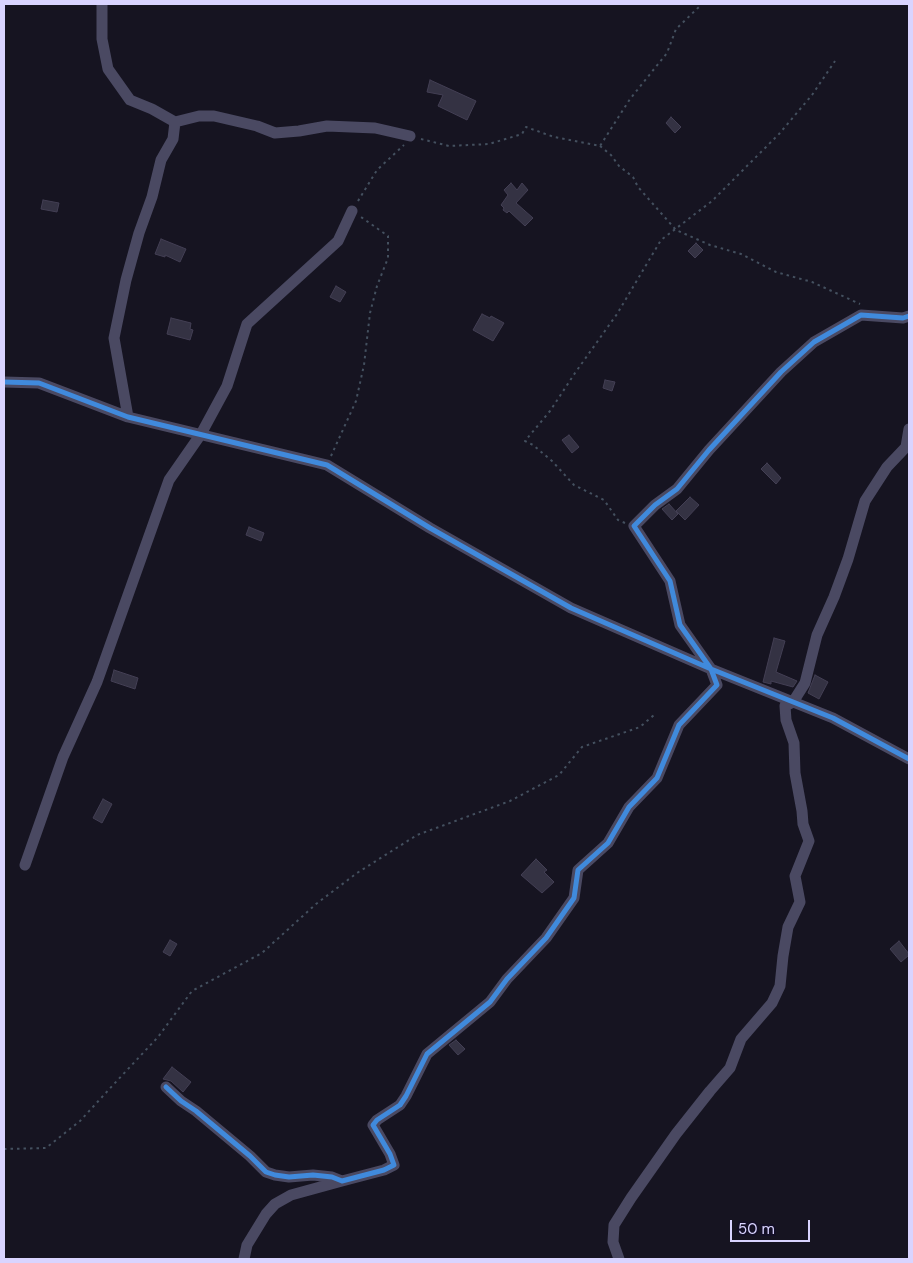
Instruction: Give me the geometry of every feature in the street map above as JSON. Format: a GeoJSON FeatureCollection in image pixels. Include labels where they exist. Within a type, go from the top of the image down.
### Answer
{"type":"FeatureCollection","features":[{"type":"Feature","properties":{"kind":"street"},"geometry":{"type":"LineString","coordinates":[[102,4],[102,39],[108,69],[130,100],[152,109],[175,122],[198,116],[214,116],[257,126],[275,133],[327,126],[374,128],[410,136]]}},
{"type":"Feature","properties":{"kind":"street"},"geometry":{"type":"LineString","coordinates":[[128,417],[114,338],[131,261],[152,197],[160,160],[173,139],[175,122]]}},
{"type":"Feature","properties":{"kind":"street"},"geometry":{"type":"LineString","coordinates":[[25,865],[62,758],[98,682],[169,480],[201,434],[227,386],[247,324],[338,241],[352,211]]}},
{"type":"Feature","properties":{"kind":"street"},"geometry":{"type":"LineString","coordinates":[[244,1259],[247,1245],[266,1214],[275,1204],[291,1195],[394,1166],[390,1154],[373,1125],[376,1120],[400,1105],[427,1054],[490,1002],[507,979],[546,938],[574,898],[578,870],[608,843],[630,807],[657,778],[680,725],[717,685],[711,669],[680,625],[670,581],[634,526],[654,505],[678,489],[708,450],[781,372],[814,342],[861,316],[904,318],[909,316]]}},
{"type":"Feature","properties":{"kind":"street"},"geometry":{"type":"LineString","coordinates":[[4,382],[39,383],[128,417],[327,465],[430,528],[570,608],[711,669],[833,718],[909,759]]}},
{"type":"Feature","properties":{"kind":"street"},"geometry":{"type":"LineString","coordinates":[[619,1259],[613,1242],[614,1225],[676,1134],[730,1068],[741,1039],[772,1002],[780,986],[788,927],[800,902],[795,876],[809,841],[802,824],[802,811],[795,773],[794,743],[786,720],[785,706],[793,702],[805,682],[817,635],[848,559],[866,501],[887,467],[906,447],[909,429]]}},
{"type":"Feature","properties":{"kind":"street"},"geometry":{"type":"LineString","coordinates":[[166,1087],[250,1156],[266,1172],[289,1177],[322,1176],[342,1181]]}},
{"type":"Feature","properties":{"kind":"path"},"geometry":{"type":"LineString","coordinates":[[600,146],[630,99],[667,53],[676,28],[702,4]]}},
{"type":"Feature","properties":{"kind":"path"},"geometry":{"type":"LineString","coordinates":[[634,526],[618,520],[604,500],[574,485],[552,461],[533,445],[525,441],[550,411],[612,321],[661,240],[712,201],[778,134],[812,95],[835,61]]}},
{"type":"Feature","properties":{"kind":"path"},"geometry":{"type":"LineString","coordinates":[[327,465],[356,401],[364,365],[370,313],[377,286],[388,258],[388,236],[352,211],[377,170],[402,147],[410,136],[449,146],[489,144],[522,134],[526,127],[554,137],[600,146],[611,155],[619,166],[633,176],[638,187],[676,230],[710,245],[741,254],[776,272],[812,282],[865,306]]}},
{"type":"Feature","properties":{"kind":"path"},"geometry":{"type":"LineString","coordinates":[[4,1149],[46,1148],[80,1120],[158,1037],[192,990],[262,953],[316,904],[357,873],[417,835],[510,801],[559,774],[582,747],[640,727],[654,715]]}},
{"type":"Feature","properties":{"kind":"building"},"geometry":{"type":"Polygon","coordinates":[[[430,80],[476,101],[467,120],[438,106],[443,95],[427,92],[430,80]]]}},
{"type":"Feature","properties":{"kind":"building"},"geometry":{"type":"Polygon","coordinates":[[[671,117],[681,127],[675,133],[666,123],[671,117]]]}},
{"type":"Feature","properties":{"kind":"building"},"geometry":{"type":"Polygon","coordinates":[[[511,183],[517,190],[522,183],[528,190],[516,203],[533,218],[525,226],[509,211],[507,213],[503,210],[504,208],[501,205],[508,195],[504,190],[511,183]]]}},
{"type":"Feature","properties":{"kind":"building"},"geometry":{"type":"Polygon","coordinates":[[[43,200],[59,203],[57,212],[41,209],[43,200]]]}},
{"type":"Feature","properties":{"kind":"building"},"geometry":{"type":"Polygon","coordinates":[[[161,239],[186,249],[180,262],[165,255],[165,257],[155,254],[161,239]]]}},
{"type":"Feature","properties":{"kind":"building"},"geometry":{"type":"Polygon","coordinates":[[[696,243],[703,250],[695,258],[688,251],[696,243]]]}},
{"type":"Feature","properties":{"kind":"building"},"geometry":{"type":"Polygon","coordinates":[[[336,286],[346,292],[340,302],[330,297],[336,286]]]}},
{"type":"Feature","properties":{"kind":"building"},"geometry":{"type":"Polygon","coordinates":[[[482,314],[490,318],[491,316],[504,323],[493,341],[473,330],[482,314]]]}},
{"type":"Feature","properties":{"kind":"building"},"geometry":{"type":"Polygon","coordinates":[[[171,318],[191,323],[190,329],[193,330],[190,340],[167,334],[171,318]]]}},
{"type":"Feature","properties":{"kind":"building"},"geometry":{"type":"Polygon","coordinates":[[[605,380],[615,382],[612,391],[603,388],[605,380]]]}},
{"type":"Feature","properties":{"kind":"building"},"geometry":{"type":"Polygon","coordinates":[[[569,435],[579,447],[572,453],[562,440],[569,435]]]}},
{"type":"Feature","properties":{"kind":"building"},"geometry":{"type":"Polygon","coordinates":[[[767,463],[781,478],[776,484],[761,469],[767,463]]]}},
{"type":"Feature","properties":{"kind":"building"},"geometry":{"type":"Polygon","coordinates":[[[690,497],[699,505],[685,520],[676,511],[690,497]]]}},
{"type":"Feature","properties":{"kind":"building"},"geometry":{"type":"Polygon","coordinates":[[[669,504],[678,514],[672,520],[662,509],[669,504]]]}},
{"type":"Feature","properties":{"kind":"building"},"geometry":{"type":"Polygon","coordinates":[[[249,527],[264,533],[261,541],[246,535],[249,527]]]}},
{"type":"Feature","properties":{"kind":"building"},"geometry":{"type":"Polygon","coordinates":[[[774,638],[785,641],[776,672],[797,681],[793,687],[771,681],[771,684],[763,682],[774,638]]]}},
{"type":"Feature","properties":{"kind":"building"},"geometry":{"type":"Polygon","coordinates":[[[114,670],[138,678],[135,689],[111,681],[114,670]]]}},
{"type":"Feature","properties":{"kind":"building"},"geometry":{"type":"Polygon","coordinates":[[[815,675],[828,682],[819,699],[808,693],[815,675]]]}},
{"type":"Feature","properties":{"kind":"building"},"geometry":{"type":"Polygon","coordinates":[[[103,799],[112,804],[102,823],[93,818],[103,799]]]}},
{"type":"Feature","properties":{"kind":"building"},"geometry":{"type":"Polygon","coordinates":[[[536,859],[547,870],[544,872],[554,882],[542,893],[521,875],[536,859]]]}},
{"type":"Feature","properties":{"kind":"building"},"geometry":{"type":"Polygon","coordinates":[[[170,940],[177,944],[170,956],[163,952],[170,940]]]}},
{"type":"Feature","properties":{"kind":"building"},"geometry":{"type":"Polygon","coordinates":[[[899,941],[909,954],[901,962],[890,949],[899,941]]]}},
{"type":"Feature","properties":{"kind":"building"},"geometry":{"type":"Polygon","coordinates":[[[456,1040],[465,1049],[458,1055],[449,1045],[456,1040]]]}},
{"type":"Feature","properties":{"kind":"building"},"geometry":{"type":"Polygon","coordinates":[[[172,1067],[191,1082],[183,1092],[171,1081],[163,1079],[172,1067]]]}},
{"type":"Feature","properties":{"kind":"cycle path"},"geometry":{"type":"LineString","coordinates":[[166,1087],[250,1156],[266,1172],[289,1177],[313,1175],[332,1177],[342,1181],[384,1170],[394,1165],[390,1154],[373,1125],[377,1120],[400,1105],[427,1054],[490,1002],[507,979],[546,938],[574,898],[578,870],[608,843],[629,807],[657,778],[679,725],[717,685],[711,669],[680,625],[670,581],[634,526],[655,505],[677,489],[709,450],[781,372],[814,342],[861,315],[903,318],[909,316]]}},
{"type":"Feature","properties":{"kind":"cycle path"},"geometry":{"type":"LineString","coordinates":[[4,382],[39,383],[128,417],[327,465],[430,528],[571,608],[711,669],[833,718],[909,759]]}}]}
